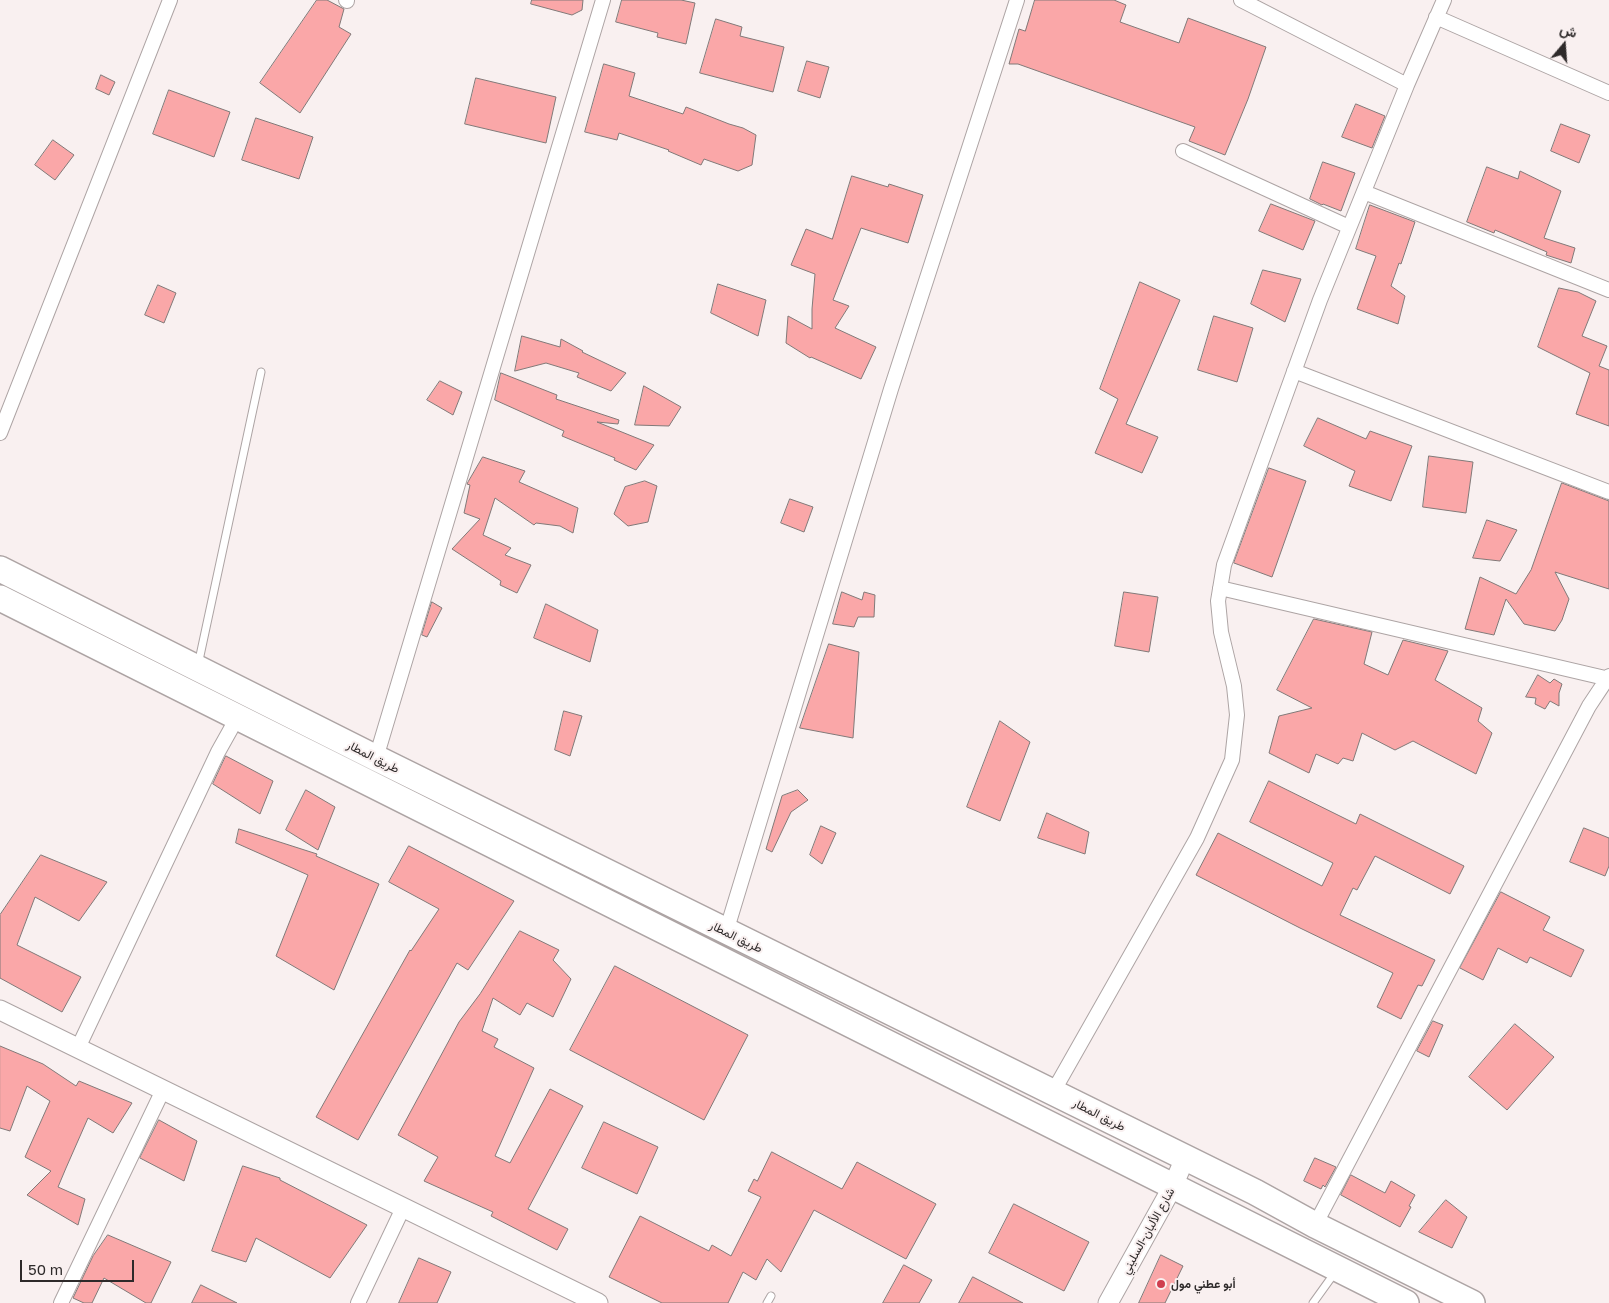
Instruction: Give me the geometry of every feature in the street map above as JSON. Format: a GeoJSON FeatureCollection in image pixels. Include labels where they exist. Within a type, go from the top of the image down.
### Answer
{"type":"FeatureCollection","features":[{"type":"Feature","properties":{"kind":"highway","name":"طريق المطار"},"geometry":{"type":"LineString","coordinates":[[0,569],[726,932],[1254,1192],[1315,1225],[1472,1303]]}},
{"type":"Feature","properties":{"kind":"highway","name":"طريق المطار"},"geometry":{"type":"LineString","coordinates":[[0,598],[1406,1303]]}},
{"type":"Feature","properties":{"kind":"highway"},"geometry":{"type":"LineString","coordinates":[[85,641],[94,616]]}},
{"type":"Feature","properties":{"kind":"street"},"geometry":{"type":"LineString","coordinates":[[0,433],[170,0]]}},
{"type":"Feature","properties":{"kind":"street"},"geometry":{"type":"LineString","coordinates":[[376,758],[603,0]]}},
{"type":"Feature","properties":{"kind":"street"},"geometry":{"type":"LineString","coordinates":[[726,932],[890,389],[1017,0]]}},
{"type":"Feature","properties":{"kind":"street"},"geometry":{"type":"LineString","coordinates":[[1241,0],[1407,85]]}},
{"type":"Feature","properties":{"kind":"street"},"geometry":{"type":"LineString","coordinates":[[1053,1092],[1197,838],[1232,760],[1237,715],[1234,686],[1221,632],[1218,601],[1224,564],[1320,300],[1407,85],[1444,0]]}},
{"type":"Feature","properties":{"kind":"street"},"geometry":{"type":"LineString","coordinates":[[1436,16],[1609,93]]}},
{"type":"Feature","properties":{"kind":"street"},"geometry":{"type":"LineString","coordinates":[[1183,151],[1349,227]]}},
{"type":"Feature","properties":{"kind":"street"},"geometry":{"type":"LineString","coordinates":[[1364,192],[1609,290]]}},
{"type":"Feature","properties":{"kind":"street"},"geometry":{"type":"LineString","coordinates":[[1294,371],[1609,492]]}},
{"type":"Feature","properties":{"kind":"street"},"geometry":{"type":"LineString","coordinates":[[1220,588],[1608,678],[1580,723],[1315,1225]]}},
{"type":"Feature","properties":{"kind":"street"},"geometry":{"type":"LineString","coordinates":[[78,1048],[218,752],[237,718]]}},
{"type":"Feature","properties":{"kind":"street"},"geometry":{"type":"LineString","coordinates":[[0,1010],[598,1303]]}},
{"type":"Feature","properties":{"kind":"street"},"geometry":{"type":"LineString","coordinates":[[61,1303],[163,1090]]}},
{"type":"Feature","properties":{"kind":"street","name":"شارع الألبان-السليني"},"geometry":{"type":"LineString","coordinates":[[1108,1303],[1173,1186],[1185,1158]]}},
{"type":"Feature","properties":{"kind":"street"},"geometry":{"type":"LineString","coordinates":[[358,1303],[403,1208]]}},
{"type":"Feature","properties":{"kind":"lane"},"geometry":{"type":"LineString","coordinates":[[197,668],[261,372]]}},
{"type":"Feature","properties":{"kind":"lane"},"geometry":{"type":"LineString","coordinates":[[1313,1303],[1338,1269]]}},
{"type":"Feature","properties":{"kind":"building"},"geometry":{"type":"Polygon","coordinates":[[[317,0],[327,0],[344,9],[339,27],[351,34],[300,113],[260,83],[317,0]]]}},
{"type":"Feature","properties":{"kind":"building"},"geometry":{"type":"Polygon","coordinates":[[[532,0],[583,0],[582,10],[572,15],[531,4],[532,0]]]}},
{"type":"Feature","properties":{"kind":"building"},"geometry":{"type":"Polygon","coordinates":[[[622,0],[681,0],[695,3],[686,44],[657,37],[658,33],[616,22],[622,0]]]}},
{"type":"Feature","properties":{"kind":"building"},"geometry":{"type":"Polygon","coordinates":[[[1035,0],[1114,0],[1126,5],[1120,22],[1179,43],[1188,18],[1266,47],[1248,99],[1225,155],[1189,141],[1195,127],[1018,64],[1009,64],[1019,29],[1025,31],[1035,0]]]}},
{"type":"Feature","properties":{"kind":"building"},"geometry":{"type":"Polygon","coordinates":[[[716,19],[742,27],[740,36],[784,47],[773,92],[700,73],[716,19]]]}},
{"type":"Feature","properties":{"kind":"building"},"geometry":{"type":"Polygon","coordinates":[[[807,61],[829,67],[820,98],[798,91],[807,61]]]}},
{"type":"Feature","properties":{"kind":"building"},"geometry":{"type":"Polygon","coordinates":[[[604,64],[635,73],[629,96],[683,114],[686,107],[743,128],[756,135],[752,165],[738,171],[704,159],[701,165],[669,150],[619,133],[617,140],[585,132],[604,64]]]}},
{"type":"Feature","properties":{"kind":"building"},"geometry":{"type":"Polygon","coordinates":[[[101,75],[115,82],[109,95],[96,89],[101,75]]]}},
{"type":"Feature","properties":{"kind":"building"},"geometry":{"type":"Polygon","coordinates":[[[476,78],[556,97],[546,143],[465,124],[476,78]]]}},
{"type":"Feature","properties":{"kind":"building"},"geometry":{"type":"Polygon","coordinates":[[[169,90],[230,112],[214,157],[153,134],[169,90]]]}},
{"type":"Feature","properties":{"kind":"building"},"geometry":{"type":"Polygon","coordinates":[[[1356,104],[1385,116],[1372,148],[1342,137],[1356,104]]]}},
{"type":"Feature","properties":{"kind":"building"},"geometry":{"type":"Polygon","coordinates":[[[256,118],[313,137],[299,179],[242,160],[256,118]]]}},
{"type":"Feature","properties":{"kind":"building"},"geometry":{"type":"Polygon","coordinates":[[[1561,124],[1590,135],[1579,163],[1551,151],[1561,124]]]}},
{"type":"Feature","properties":{"kind":"building"},"geometry":{"type":"Polygon","coordinates":[[[53,140],[74,155],[55,180],[35,165],[53,140]]]}},
{"type":"Feature","properties":{"kind":"building"},"geometry":{"type":"Polygon","coordinates":[[[1323,162],[1355,173],[1341,211],[1310,199],[1323,162]]]}},
{"type":"Feature","properties":{"kind":"building"},"geometry":{"type":"Polygon","coordinates":[[[1487,167],[1518,179],[1520,171],[1561,191],[1544,238],[1575,248],[1571,263],[1546,255],[1547,252],[1495,230],[1494,233],[1467,222],[1487,167]]]}},
{"type":"Feature","properties":{"kind":"building"},"geometry":{"type":"Polygon","coordinates":[[[852,176],[888,187],[889,184],[923,195],[908,243],[861,228],[833,300],[849,306],[835,328],[876,347],[861,379],[810,358],[786,343],[788,316],[812,329],[815,274],[791,265],[806,229],[832,239],[852,176]]]}},
{"type":"Feature","properties":{"kind":"building"},"geometry":{"type":"Polygon","coordinates":[[[1271,204],[1315,221],[1303,250],[1259,231],[1271,204]]]}},
{"type":"Feature","properties":{"kind":"building"},"geometry":{"type":"Polygon","coordinates":[[[1370,205],[1415,222],[1401,264],[1399,263],[1391,286],[1405,296],[1398,324],[1357,309],[1376,256],[1356,249],[1370,205]]]}},
{"type":"Feature","properties":{"kind":"building"},"geometry":{"type":"Polygon","coordinates":[[[1263,270],[1301,279],[1285,322],[1251,304],[1263,270]]]}},
{"type":"Feature","properties":{"kind":"building"},"geometry":{"type":"Polygon","coordinates":[[[1140,282],[1180,300],[1126,424],[1158,437],[1142,473],[1095,453],[1118,399],[1100,389],[1140,282]]]}},
{"type":"Feature","properties":{"kind":"building"},"geometry":{"type":"Polygon","coordinates":[[[718,284],[766,300],[758,336],[711,313],[718,284]]]}},
{"type":"Feature","properties":{"kind":"building"},"geometry":{"type":"Polygon","coordinates":[[[158,285],[176,293],[164,323],[145,315],[158,285]]]}},
{"type":"Feature","properties":{"kind":"building"},"geometry":{"type":"Polygon","coordinates":[[[1559,288],[1578,292],[1596,301],[1582,336],[1607,346],[1599,366],[1609,370],[1609,426],[1576,414],[1590,373],[1538,347],[1559,288]]]}},
{"type":"Feature","properties":{"kind":"building"},"geometry":{"type":"Polygon","coordinates":[[[1214,316],[1253,328],[1237,382],[1198,370],[1214,316]]]}},
{"type":"Feature","properties":{"kind":"building"},"geometry":{"type":"Polygon","coordinates":[[[522,336],[560,347],[561,339],[582,352],[626,373],[611,391],[577,377],[579,373],[546,363],[515,371],[522,336]]]}},
{"type":"Feature","properties":{"kind":"building"},"geometry":{"type":"Polygon","coordinates":[[[501,373],[557,395],[556,399],[619,420],[618,424],[597,422],[654,445],[636,470],[614,460],[615,458],[562,436],[564,431],[495,400],[501,373]]]}},
{"type":"Feature","properties":{"kind":"building"},"geometry":{"type":"Polygon","coordinates":[[[440,381],[462,392],[453,415],[427,400],[440,381]]]}},
{"type":"Feature","properties":{"kind":"building"},"geometry":{"type":"Polygon","coordinates":[[[644,386],[681,407],[669,426],[635,425],[644,386]]]}},
{"type":"Feature","properties":{"kind":"building"},"geometry":{"type":"Polygon","coordinates":[[[1318,418],[1366,439],[1370,431],[1412,446],[1391,501],[1349,486],[1355,471],[1304,446],[1318,418]]]}},
{"type":"Feature","properties":{"kind":"building"},"geometry":{"type":"Polygon","coordinates":[[[1429,456],[1473,462],[1466,513],[1423,507],[1429,456]]]}},
{"type":"Feature","properties":{"kind":"building"},"geometry":{"type":"Polygon","coordinates":[[[483,457],[525,471],[519,482],[578,508],[573,533],[560,526],[536,523],[534,525],[495,498],[483,535],[511,548],[505,555],[531,565],[517,593],[500,585],[501,581],[452,549],[480,519],[464,513],[470,485],[467,484],[483,457]]]}},
{"type":"Feature","properties":{"kind":"building"},"geometry":{"type":"Polygon","coordinates":[[[1269,468],[1306,481],[1272,577],[1234,563],[1269,468]]]}},
{"type":"Feature","properties":{"kind":"building"},"geometry":{"type":"Polygon","coordinates":[[[645,481],[657,486],[648,522],[628,526],[614,514],[625,487],[645,481]]]}},
{"type":"Feature","properties":{"kind":"building"},"geometry":{"type":"Polygon","coordinates":[[[1562,483],[1609,501],[1609,589],[1555,572],[1569,599],[1562,620],[1555,631],[1524,624],[1506,599],[1494,635],[1465,629],[1480,577],[1516,594],[1531,570],[1562,483]]]}},
{"type":"Feature","properties":{"kind":"building"},"geometry":{"type":"Polygon","coordinates":[[[790,499],[813,507],[804,532],[781,523],[790,499]]]}},
{"type":"Feature","properties":{"kind":"building"},"geometry":{"type":"Polygon","coordinates":[[[1487,520],[1517,530],[1500,561],[1473,558],[1487,520]]]}},
{"type":"Feature","properties":{"kind":"building"},"geometry":{"type":"Polygon","coordinates":[[[842,592],[862,600],[864,592],[875,595],[874,617],[858,617],[854,627],[833,624],[842,592]]]}},
{"type":"Feature","properties":{"kind":"building"},"geometry":{"type":"Polygon","coordinates":[[[1124,592],[1158,597],[1149,652],[1115,646],[1124,592]]]}},
{"type":"Feature","properties":{"kind":"building"},"geometry":{"type":"Polygon","coordinates":[[[432,602],[442,608],[427,637],[422,635],[432,602]]]}},
{"type":"Feature","properties":{"kind":"building"},"geometry":{"type":"Polygon","coordinates":[[[546,604],[598,630],[590,662],[534,638],[546,604]]]}},
{"type":"Feature","properties":{"kind":"building"},"geometry":{"type":"Polygon","coordinates":[[[1314,619],[1372,632],[1364,664],[1388,675],[1403,640],[1448,651],[1435,680],[1482,708],[1478,721],[1492,733],[1476,774],[1413,741],[1395,750],[1362,733],[1353,761],[1343,758],[1338,764],[1316,754],[1309,773],[1269,753],[1279,716],[1312,708],[1277,690],[1314,619]]]}},
{"type":"Feature","properties":{"kind":"building"},"geometry":{"type":"Polygon","coordinates":[[[829,644],[859,652],[853,738],[800,728],[829,644]]]}},
{"type":"Feature","properties":{"kind":"building"},"geometry":{"type":"Polygon","coordinates":[[[1538,675],[1550,683],[1554,679],[1562,684],[1559,693],[1559,706],[1550,701],[1545,709],[1535,704],[1536,698],[1526,697],[1538,675]]]}},
{"type":"Feature","properties":{"kind":"building"},"geometry":{"type":"Polygon","coordinates":[[[564,711],[582,716],[570,756],[555,750],[564,711]]]}},
{"type":"Feature","properties":{"kind":"building"},"geometry":{"type":"Polygon","coordinates":[[[1000,721],[1030,742],[1000,821],[967,807],[1000,721]]]}},
{"type":"Feature","properties":{"kind":"building"},"geometry":{"type":"Polygon","coordinates":[[[226,756],[273,781],[260,814],[213,784],[226,756]]]}},
{"type":"Feature","properties":{"kind":"building"},"geometry":{"type":"Polygon","coordinates":[[[1269,781],[1356,824],[1360,814],[1464,866],[1450,894],[1375,856],[1357,890],[1353,888],[1340,915],[1435,960],[1422,986],[1418,985],[1401,1019],[1377,1007],[1393,973],[1196,875],[1218,833],[1322,886],[1333,863],[1250,822],[1269,781]]]}},
{"type":"Feature","properties":{"kind":"building"},"geometry":{"type":"Polygon","coordinates":[[[306,790],[335,807],[318,850],[286,830],[306,790]]]}},
{"type":"Feature","properties":{"kind":"building"},"geometry":{"type":"Polygon","coordinates":[[[798,790],[808,800],[791,812],[772,852],[766,849],[782,796],[798,790]]]}},
{"type":"Feature","properties":{"kind":"building"},"geometry":{"type":"Polygon","coordinates":[[[1047,813],[1089,832],[1085,854],[1038,838],[1047,813]]]}},
{"type":"Feature","properties":{"kind":"building"},"geometry":{"type":"Polygon","coordinates":[[[821,826],[836,833],[822,864],[810,855],[821,826]]]}},
{"type":"Feature","properties":{"kind":"building"},"geometry":{"type":"Polygon","coordinates":[[[1584,828],[1609,838],[1609,866],[1605,876],[1570,862],[1584,828]]]}},
{"type":"Feature","properties":{"kind":"building"},"geometry":{"type":"Polygon","coordinates":[[[239,829],[317,854],[316,856],[379,884],[334,990],[276,956],[308,875],[236,843],[239,829]]]}},
{"type":"Feature","properties":{"kind":"building"},"geometry":{"type":"Polygon","coordinates":[[[409,846],[514,901],[468,970],[457,963],[358,1140],[316,1117],[410,950],[439,909],[389,882],[409,846]]]}},
{"type":"Feature","properties":{"kind":"building"},"geometry":{"type":"Polygon","coordinates":[[[41,855],[107,882],[79,921],[35,897],[17,945],[81,977],[62,1012],[0,978],[0,915],[41,855]]]}},
{"type":"Feature","properties":{"kind":"building"},"geometry":{"type":"Polygon","coordinates":[[[1501,892],[1550,917],[1543,930],[1584,950],[1571,977],[1530,957],[1527,963],[1498,948],[1483,980],[1460,968],[1501,892]]]}},
{"type":"Feature","properties":{"kind":"building"},"geometry":{"type":"Polygon","coordinates":[[[520,931],[559,950],[553,960],[571,979],[553,1017],[527,1003],[520,1015],[493,998],[482,1031],[498,1039],[494,1047],[534,1068],[495,1156],[510,1163],[550,1089],[583,1106],[528,1209],[568,1229],[557,1250],[491,1216],[493,1212],[424,1181],[438,1157],[398,1135],[459,1022],[480,994],[520,931]]]}},
{"type":"Feature","properties":{"kind":"building"},"geometry":{"type":"Polygon","coordinates":[[[615,966],[748,1035],[704,1120],[570,1050],[615,966]]]}},
{"type":"Feature","properties":{"kind":"building"},"geometry":{"type":"Polygon","coordinates":[[[1433,1021],[1443,1025],[1429,1057],[1417,1051],[1433,1021]]]}},
{"type":"Feature","properties":{"kind":"building"},"geometry":{"type":"Polygon","coordinates":[[[1515,1024],[1554,1057],[1507,1110],[1469,1077],[1515,1024]]]}},
{"type":"Feature","properties":{"kind":"building"},"geometry":{"type":"Polygon","coordinates":[[[0,1046],[43,1064],[76,1086],[79,1081],[132,1103],[113,1133],[88,1118],[58,1187],[85,1199],[78,1225],[27,1195],[51,1171],[25,1157],[50,1101],[27,1086],[10,1131],[0,1128],[0,1046]]]}},
{"type":"Feature","properties":{"kind":"building"},"geometry":{"type":"Polygon","coordinates":[[[159,1120],[197,1141],[184,1181],[140,1158],[159,1120]]]}},
{"type":"Feature","properties":{"kind":"building"},"geometry":{"type":"Polygon","coordinates":[[[604,1122],[658,1147],[637,1194],[582,1168],[604,1122]]]}},
{"type":"Feature","properties":{"kind":"building"},"geometry":{"type":"Polygon","coordinates":[[[772,1152],[842,1189],[857,1162],[936,1204],[906,1259],[814,1210],[781,1272],[767,1259],[756,1280],[743,1272],[728,1303],[662,1303],[609,1277],[640,1216],[709,1251],[712,1245],[731,1256],[761,1197],[748,1191],[754,1179],[757,1181],[772,1152]]]}},
{"type":"Feature","properties":{"kind":"building"},"geometry":{"type":"Polygon","coordinates":[[[1315,1158],[1336,1167],[1325,1187],[1323,1185],[1321,1189],[1304,1181],[1315,1158]]]}},
{"type":"Feature","properties":{"kind":"building"},"geometry":{"type":"Polygon","coordinates":[[[243,1166],[280,1178],[280,1180],[367,1225],[330,1278],[256,1238],[246,1262],[212,1251],[243,1166]]]}},
{"type":"Feature","properties":{"kind":"building"},"geometry":{"type":"Polygon","coordinates":[[[1351,1175],[1385,1193],[1391,1181],[1415,1195],[1400,1227],[1341,1195],[1351,1175]]]}},
{"type":"Feature","properties":{"kind":"building"},"geometry":{"type":"Polygon","coordinates":[[[1446,1200],[1467,1217],[1452,1248],[1419,1232],[1446,1200]]]}},
{"type":"Feature","properties":{"kind":"building"},"geometry":{"type":"Polygon","coordinates":[[[1014,1204],[1089,1242],[1064,1291],[989,1253],[1014,1204]]]}},
{"type":"Feature","properties":{"kind":"building"},"geometry":{"type":"Polygon","coordinates":[[[108,1235],[171,1262],[151,1303],[146,1303],[104,1278],[92,1303],[84,1303],[73,1298],[93,1256],[108,1235]]]}},
{"type":"Feature","properties":{"kind":"building","name":"أبو عطني مول"},"geometry":{"type":"Polygon","coordinates":[[[1161,1255],[1183,1266],[1165,1303],[1139,1303],[1161,1255]]]}},
{"type":"Feature","properties":{"kind":"building"},"geometry":{"type":"Polygon","coordinates":[[[419,1258],[451,1272],[437,1303],[399,1303],[419,1258]]]}},
{"type":"Feature","properties":{"kind":"building"},"geometry":{"type":"Polygon","coordinates":[[[904,1265],[932,1280],[919,1303],[883,1303],[904,1265]]]}},
{"type":"Feature","properties":{"kind":"building"},"geometry":{"type":"Polygon","coordinates":[[[973,1277],[1023,1303],[959,1303],[973,1277]]]}},
{"type":"Feature","properties":{"kind":"building"},"geometry":{"type":"Polygon","coordinates":[[[201,1285],[237,1303],[192,1303],[201,1285]]]}},
{"type":"Feature","properties":{"kind":"place","name":"أبو عطني مول"},"geometry":{"type":"Point","coordinates":[1161,1284]}}]}
